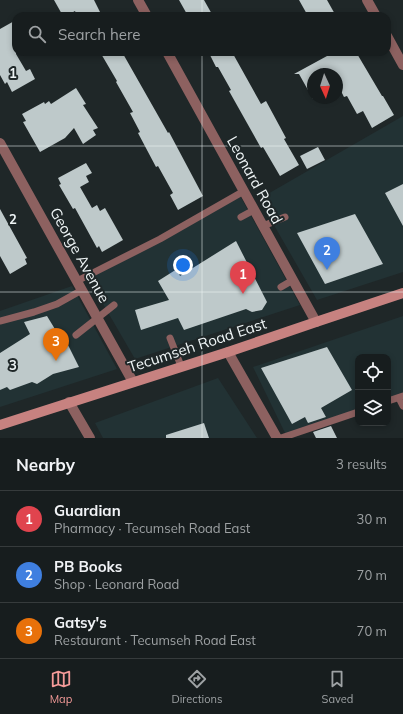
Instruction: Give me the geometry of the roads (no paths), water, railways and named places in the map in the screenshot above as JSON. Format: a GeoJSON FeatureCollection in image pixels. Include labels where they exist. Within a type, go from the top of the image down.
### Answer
{"type":"FeatureCollection","features":[{"type":"Feature","properties":{"kind":"main road","name":"Tecumseh Road East"},"geometry":{"type":"LineString","coordinates":[[0,424],[228,352],[403,293]]}},
{"type":"Feature","properties":{"kind":"street"},"geometry":{"type":"LineString","coordinates":[[138,0],[145,12]]}},
{"type":"Feature","properties":{"kind":"street"},"geometry":{"type":"LineString","coordinates":[[367,0],[374,12]]}},
{"type":"Feature","properties":{"kind":"street"},"geometry":{"type":"LineString","coordinates":[[391,43],[403,65]]}},
{"type":"Feature","properties":{"kind":"street","name":"Leonard Road"},"geometry":{"type":"LineString","coordinates":[[169,56],[316,322]]}},
{"type":"Feature","properties":{"kind":"street","name":"George Avenue"},"geometry":{"type":"LineString","coordinates":[[0,143],[133,382]]}},
{"type":"Feature","properties":{"kind":"street"},"geometry":{"type":"LineString","coordinates":[[228,352],[277,438]]}},
{"type":"Feature","properties":{"kind":"street"},"geometry":{"type":"LineString","coordinates":[[70,402],[90,438]]}},
{"type":"Feature","properties":{"kind":"lane"},"geometry":{"type":"LineString","coordinates":[[0,321],[57,304],[79,285],[244,191]]}},
{"type":"Feature","properties":{"kind":"lane"},"geometry":{"type":"LineString","coordinates":[[241,217],[254,210]]}},
{"type":"Feature","properties":{"kind":"lane"},"geometry":{"type":"LineString","coordinates":[[263,226],[285,217]]}},
{"type":"Feature","properties":{"kind":"lane"},"geometry":{"type":"LineString","coordinates":[[281,287],[293,280]]}},
{"type":"Feature","properties":{"kind":"lane"},"geometry":{"type":"LineString","coordinates":[[76,334],[114,305]]}},
{"type":"Feature","properties":{"kind":"lane"},"geometry":{"type":"LineString","coordinates":[[170,338],[181,366]]}},
{"type":"Feature","properties":{"kind":"lane"},"geometry":{"type":"LineString","coordinates":[[391,400],[401,397],[403,406]]}},
{"type":"Feature","properties":{"kind":"lane"},"geometry":{"type":"LineString","coordinates":[[281,438],[355,413]]}},
{"type":"Feature","properties":{"kind":"place","name":"PB Books"},"geometry":{"type":"Point","coordinates":[327,270]}},
{"type":"Feature","properties":{"kind":"place","name":"Guardian"},"geometry":{"type":"Point","coordinates":[243,294]}},
{"type":"Feature","properties":{"kind":"place","name":"Gatsy's"},"geometry":{"type":"Point","coordinates":[56,361]}}]}
